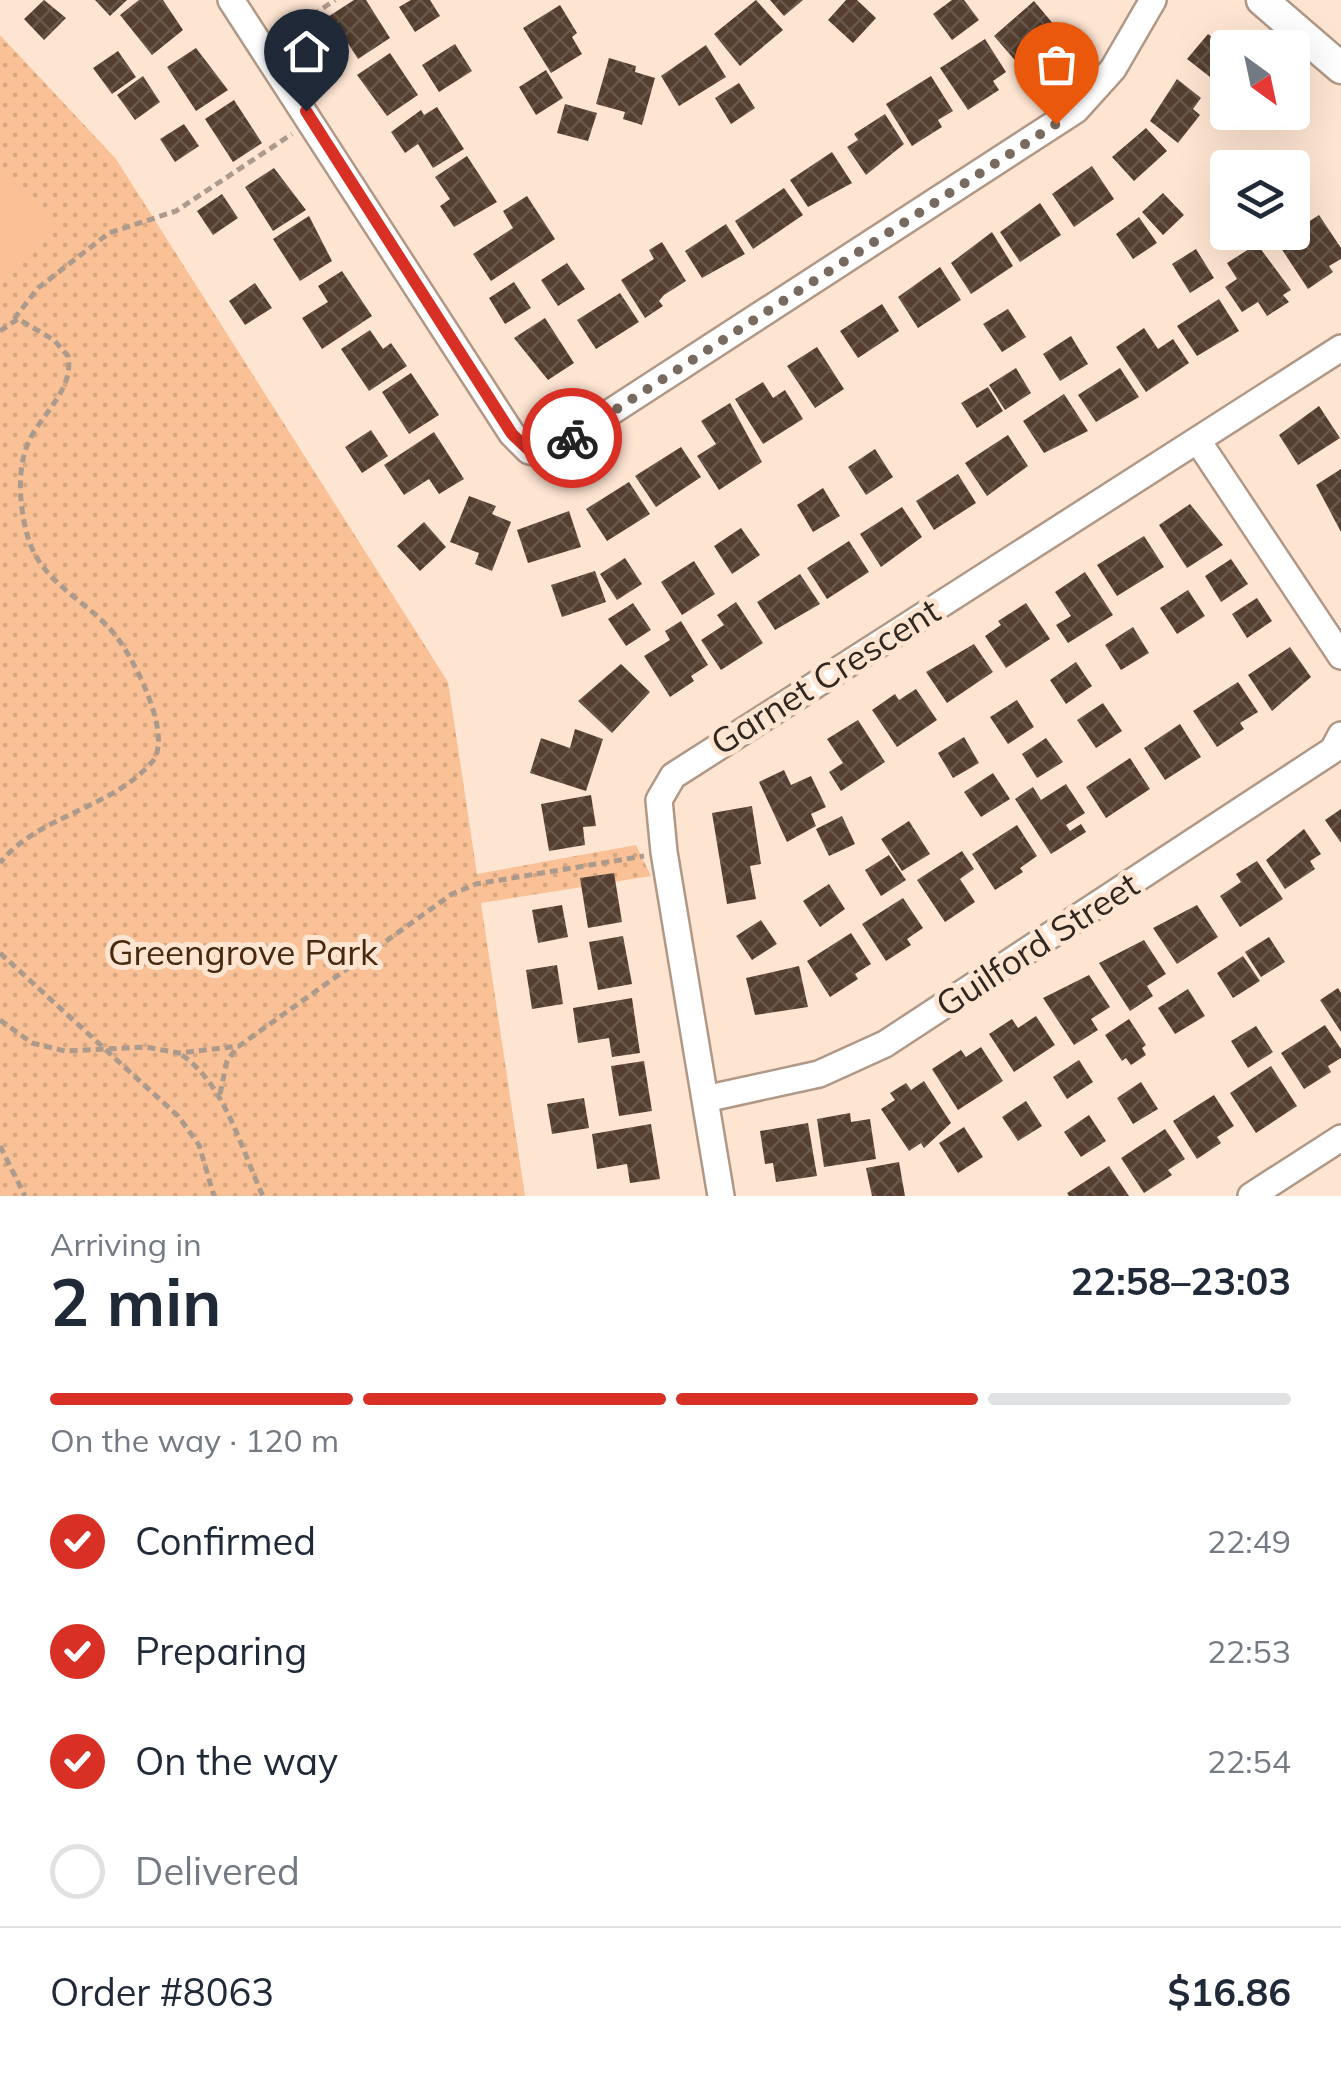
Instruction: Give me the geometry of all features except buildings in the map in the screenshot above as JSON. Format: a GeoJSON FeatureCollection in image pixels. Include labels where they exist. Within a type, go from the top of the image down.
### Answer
{"type":"FeatureCollection","features":[{"type":"Feature","properties":{"kind":"street"},"geometry":{"type":"LineString","coordinates":[[231,0],[512,434],[530,451],[546,454],[1076,110],[1113,68],[1153,0]]}},
{"type":"Feature","properties":{"kind":"street"},"geometry":{"type":"LineString","coordinates":[[1262,0],[1341,68]]}},
{"type":"Feature","properties":{"kind":"street","name":"Garnet Crescent"},"geometry":{"type":"LineString","coordinates":[[721,1196],[664,852],[659,800],[673,776],[1341,348]]}},
{"type":"Feature","properties":{"kind":"street"},"geometry":{"type":"LineString","coordinates":[[1198,441],[1341,656]]}},
{"type":"Feature","properties":{"kind":"street","name":"Guilford Street"},"geometry":{"type":"LineString","coordinates":[[705,1099],[819,1074],[885,1044],[1333,750],[1341,735]]}},
{"type":"Feature","properties":{"kind":"street"},"geometry":{"type":"LineString","coordinates":[[1251,1196],[1341,1138]]}},
{"type":"Feature","properties":{"kind":"path"},"geometry":{"type":"LineString","coordinates":[[264,47],[335,0]]}},
{"type":"Feature","properties":{"kind":"path"},"geometry":{"type":"LineString","coordinates":[[0,331],[38,288],[109,233],[176,211],[299,129]]}},
{"type":"Feature","properties":{"kind":"path"},"geometry":{"type":"LineString","coordinates":[[0,864],[30,837],[124,785],[156,758],[158,748],[152,706],[126,652],[114,634],[46,573],[31,546],[22,505],[24,456],[59,396],[69,364],[54,340],[26,322],[12,321]]}},
{"type":"Feature","properties":{"kind":"path"},"geometry":{"type":"LineString","coordinates":[[220,1097],[227,1060],[239,1046],[452,894],[476,884],[652,854]]}},
{"type":"Feature","properties":{"kind":"path"},"geometry":{"type":"LineString","coordinates":[[0,953],[191,1132],[214,1196]]}},
{"type":"Feature","properties":{"kind":"path"},"geometry":{"type":"LineString","coordinates":[[0,1020],[46,1048],[146,1047],[179,1053],[239,1046]]}},
{"type":"Feature","properties":{"kind":"path"},"geometry":{"type":"LineString","coordinates":[[179,1053],[195,1064],[220,1097],[263,1196]]}},
{"type":"Feature","properties":{"kind":"path"},"geometry":{"type":"LineString","coordinates":[[0,1146],[25,1196]]}},
{"type":"Feature","properties":{"kind":"green space","name":"Greengrove Park"},"geometry":{"type":"Polygon","coordinates":[[[0,35],[116,159],[448,682],[477,874],[636,845],[651,876],[481,903],[525,1196],[0,1196],[0,35]]]}},
{"type":"Feature","properties":{"kind":"green space"},"geometry":{"type":"Polygon","coordinates":[[[0,164],[56,223],[0,277],[0,164]]]}},
{"type":"Feature","properties":{"kind":"way so far"},"geometry":{"type":"LineString","coordinates":[[572,438],[1056,124]]}},
{"type":"Feature","properties":{"kind":"route"},"geometry":{"type":"LineString","coordinates":[[306,111],[512,434],[530,451],[546,454],[572,438]]}}]}
